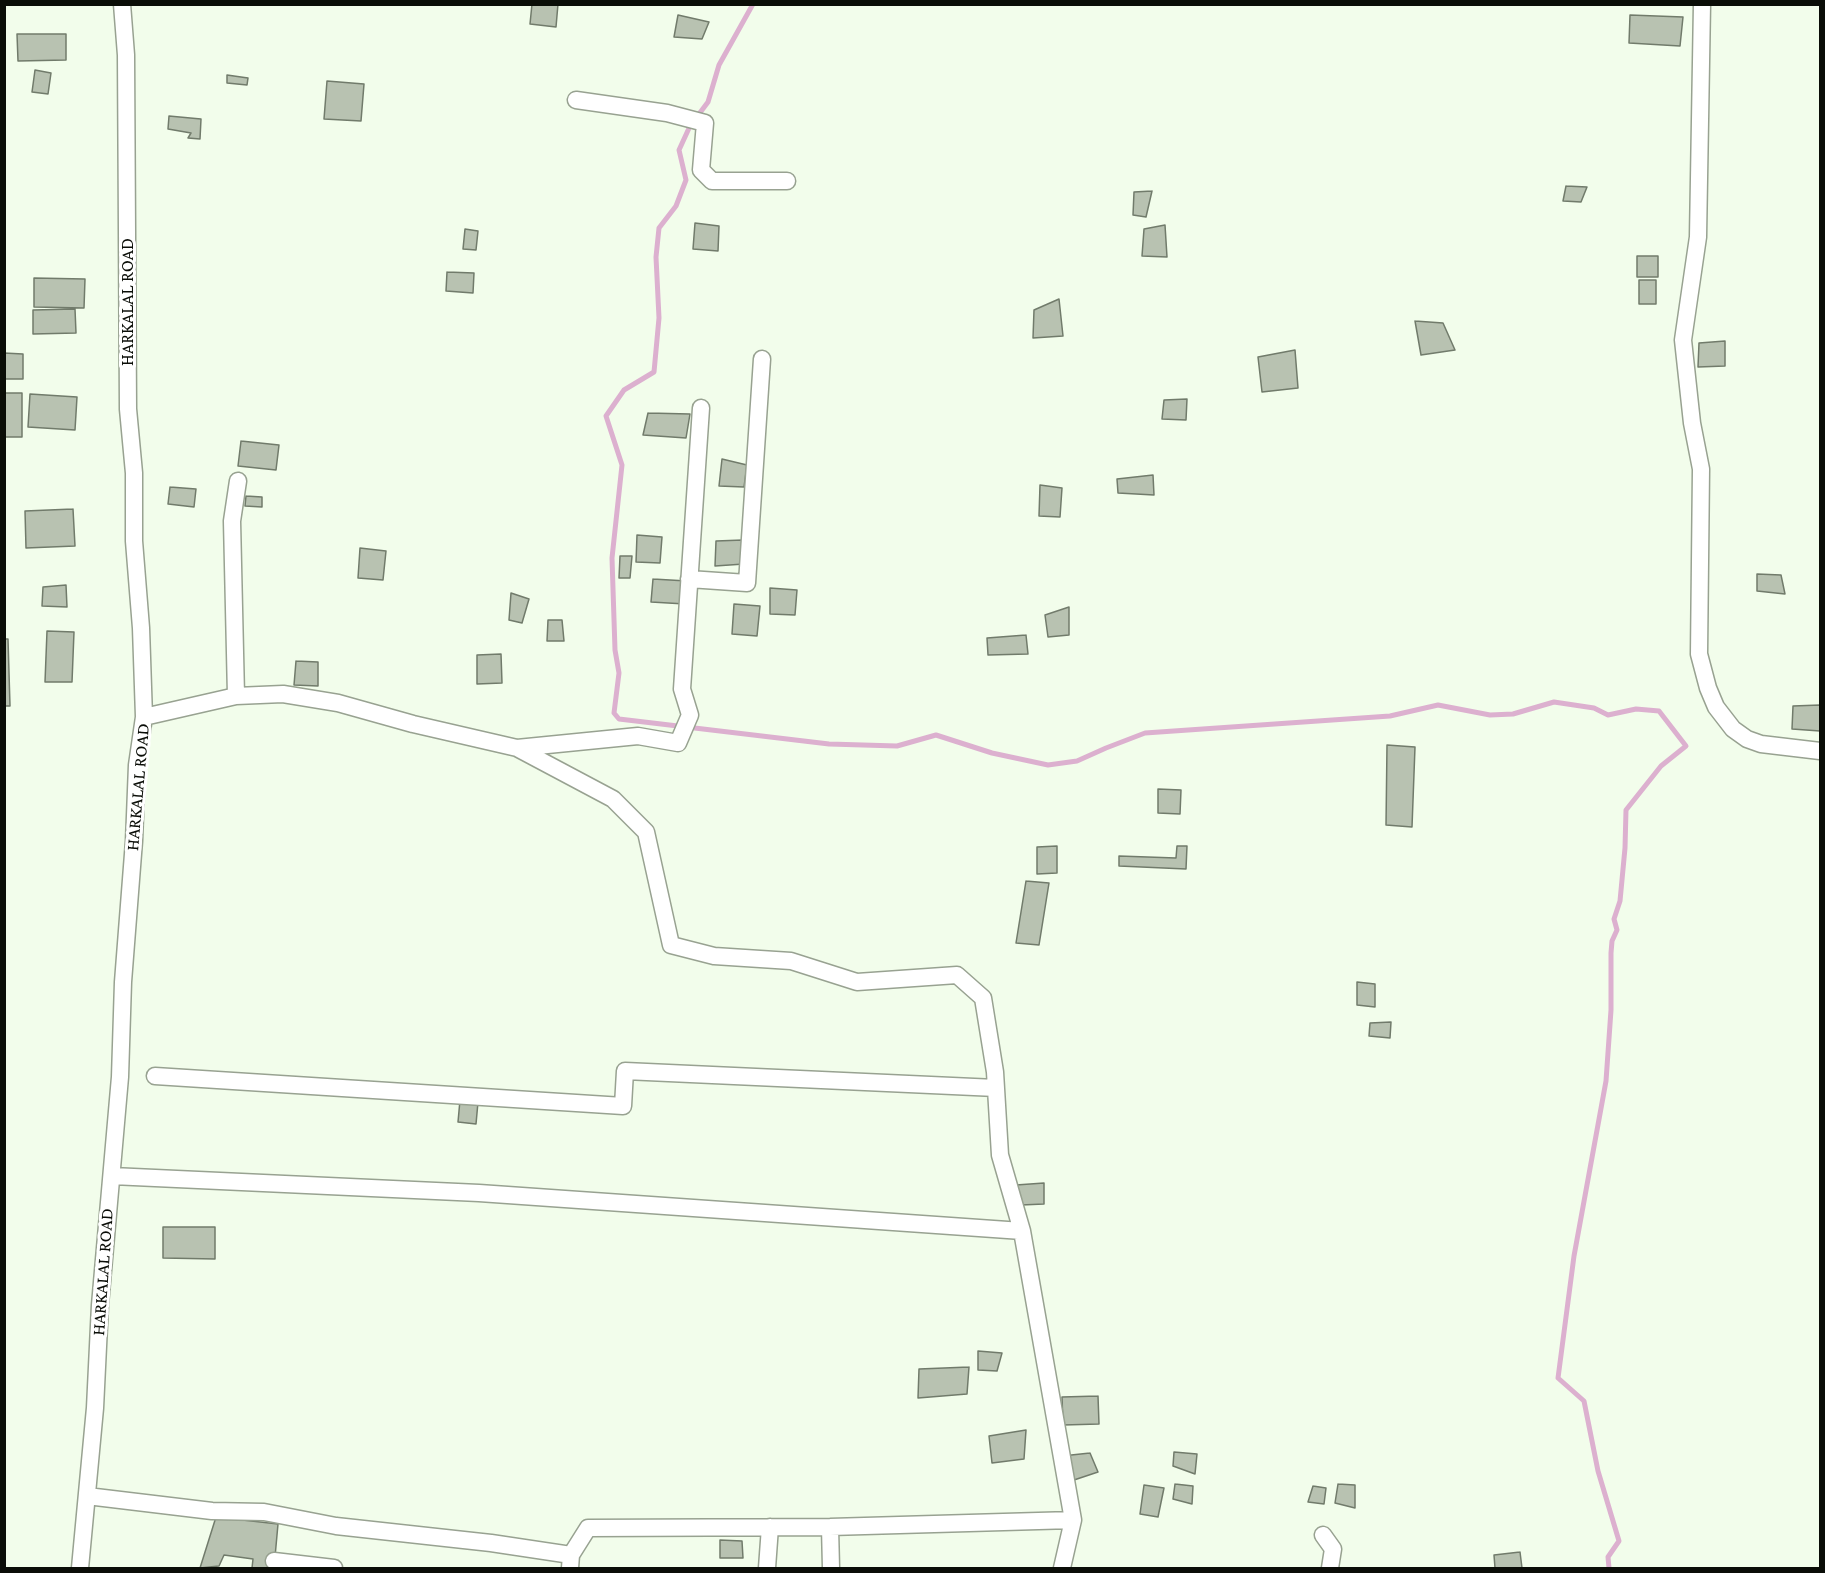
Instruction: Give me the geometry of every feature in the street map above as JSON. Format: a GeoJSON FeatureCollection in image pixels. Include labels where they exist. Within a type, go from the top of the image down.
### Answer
{"type":"FeatureCollection","features":[{"type":"Feature","properties":{"kind":"street","name":"HARKALAL ROAD"},"geometry":{"type":"LineString","coordinates":[[81,1569],[95,1408],[100,1305],[120,1077],[123,982],[134,841],[137,765],[144,717],[141,628],[134,541],[134,473],[128,409],[126,55],[122,4]]}},
{"type":"Feature","properties":{"kind":"street"},"geometry":{"type":"LineString","coordinates":[[1702,4],[1698,237],[1683,340],[1692,423],[1701,470],[1700,654],[1708,688],[1716,707],[1733,729],[1747,739],[1761,744],[1821,751]]}},
{"type":"Feature","properties":{"kind":"street"},"geometry":{"type":"LineString","coordinates":[[576,100],[667,113],[705,123],[701,170],[712,181],[787,181]]}},
{"type":"Feature","properties":{"kind":"street"},"geometry":{"type":"LineString","coordinates":[[689,579],[747,583],[762,359]]}},
{"type":"Feature","properties":{"kind":"street"},"geometry":{"type":"LineString","coordinates":[[517,748],[638,736],[678,743],[690,714],[682,688],[702,408]]}},
{"type":"Feature","properties":{"kind":"street"},"geometry":{"type":"LineString","coordinates":[[236,696],[232,521],[238,481]]}},
{"type":"Feature","properties":{"kind":"street"},"geometry":{"type":"LineString","coordinates":[[144,717],[236,696],[283,694],[338,703],[413,724],[517,748],[613,799],[646,832],[671,945],[714,956],[791,960],[857,982],[957,975],[983,998],[996,1088],[1000,1155],[1022,1231],[1073,1520],[1062,1569]]}},
{"type":"Feature","properties":{"kind":"street"},"geometry":{"type":"LineString","coordinates":[[155,1076],[623,1106],[625,1071],[996,1088]]}},
{"type":"Feature","properties":{"kind":"street"},"geometry":{"type":"LineString","coordinates":[[112,1176],[479,1193],[1022,1231]]}},
{"type":"Feature","properties":{"kind":"street"},"geometry":{"type":"LineString","coordinates":[[87,1496],[212,1511],[264,1512],[336,1526],[491,1543],[571,1562],[588,1528],[830,1527],[1073,1520]]}},
{"type":"Feature","properties":{"kind":"street"},"geometry":{"type":"LineString","coordinates":[[767,1569],[770,1527]]}},
{"type":"Feature","properties":{"kind":"street"},"geometry":{"type":"LineString","coordinates":[[830,1527],[831,1569]]}},
{"type":"Feature","properties":{"kind":"street"},"geometry":{"type":"LineString","coordinates":[[1323,1535],[1333,1550],[1330,1569]]}},
{"type":"Feature","properties":{"kind":"street"},"geometry":{"type":"LineString","coordinates":[[274,1561],[334,1569]]}},
{"type":"Feature","properties":{"kind":"building"},"geometry":{"type":"Polygon","coordinates":[[[532,4],[558,4],[556,27],[530,24],[532,4]]]}},
{"type":"Feature","properties":{"kind":"building"},"geometry":{"type":"Polygon","coordinates":[[[678,15],[709,22],[702,39],[674,37],[678,15]]]}},
{"type":"Feature","properties":{"kind":"building"},"geometry":{"type":"Polygon","coordinates":[[[1630,15],[1683,17],[1680,46],[1629,43],[1630,15]]]}},
{"type":"Feature","properties":{"kind":"building"},"geometry":{"type":"Polygon","coordinates":[[[17,34],[66,34],[66,60],[18,61],[17,34]]]}},
{"type":"Feature","properties":{"kind":"building"},"geometry":{"type":"Polygon","coordinates":[[[35,70],[51,73],[48,94],[32,92],[35,70]]]}},
{"type":"Feature","properties":{"kind":"building"},"geometry":{"type":"Polygon","coordinates":[[[227,75],[248,78],[247,85],[227,83],[227,75]]]}},
{"type":"Feature","properties":{"kind":"building"},"geometry":{"type":"Polygon","coordinates":[[[327,81],[364,84],[361,121],[324,119],[327,81]]]}},
{"type":"Feature","properties":{"kind":"building"},"geometry":{"type":"Polygon","coordinates":[[[169,116],[201,119],[200,139],[188,138],[191,133],[168,129],[169,116]]]}},
{"type":"Feature","properties":{"kind":"building"},"geometry":{"type":"Polygon","coordinates":[[[1566,186],[1587,187],[1581,202],[1563,201],[1566,186]]]}},
{"type":"Feature","properties":{"kind":"building"},"geometry":{"type":"Polygon","coordinates":[[[1152,191],[1146,217],[1133,215],[1134,192],[1152,191]]]}},
{"type":"Feature","properties":{"kind":"building"},"geometry":{"type":"Polygon","coordinates":[[[695,223],[719,226],[718,251],[693,249],[695,223]]]}},
{"type":"Feature","properties":{"kind":"building"},"geometry":{"type":"Polygon","coordinates":[[[1165,225],[1167,257],[1142,256],[1144,229],[1165,225]]]}},
{"type":"Feature","properties":{"kind":"building"},"geometry":{"type":"Polygon","coordinates":[[[465,229],[478,231],[476,250],[463,249],[465,229]]]}},
{"type":"Feature","properties":{"kind":"building"},"geometry":{"type":"Polygon","coordinates":[[[1637,256],[1658,256],[1658,277],[1637,277],[1637,256]]]}},
{"type":"Feature","properties":{"kind":"building"},"geometry":{"type":"Polygon","coordinates":[[[447,272],[474,273],[473,293],[446,291],[447,272]]]}},
{"type":"Feature","properties":{"kind":"building"},"geometry":{"type":"Polygon","coordinates":[[[34,278],[85,279],[84,308],[34,307],[34,278]]]}},
{"type":"Feature","properties":{"kind":"building"},"geometry":{"type":"Polygon","coordinates":[[[1639,280],[1656,280],[1656,304],[1639,304],[1639,280]]]}},
{"type":"Feature","properties":{"kind":"building"},"geometry":{"type":"Polygon","coordinates":[[[1059,299],[1063,336],[1033,338],[1034,310],[1059,299]]]}},
{"type":"Feature","properties":{"kind":"building"},"geometry":{"type":"Polygon","coordinates":[[[75,309],[76,333],[33,334],[33,310],[75,309]]]}},
{"type":"Feature","properties":{"kind":"building"},"geometry":{"type":"Polygon","coordinates":[[[1415,321],[1443,323],[1455,350],[1421,355],[1415,321]]]}},
{"type":"Feature","properties":{"kind":"building"},"geometry":{"type":"Polygon","coordinates":[[[1725,341],[1725,366],[1698,367],[1699,343],[1725,341]]]}},
{"type":"Feature","properties":{"kind":"building"},"geometry":{"type":"Polygon","coordinates":[[[1295,350],[1298,388],[1262,392],[1258,357],[1295,350]]]}},
{"type":"Feature","properties":{"kind":"building"},"geometry":{"type":"Polygon","coordinates":[[[4,353],[23,354],[23,379],[4,379],[4,353]]]}},
{"type":"Feature","properties":{"kind":"building"},"geometry":{"type":"Polygon","coordinates":[[[4,393],[22,393],[22,437],[4,437],[4,393]]]}},
{"type":"Feature","properties":{"kind":"building"},"geometry":{"type":"Polygon","coordinates":[[[30,394],[77,397],[75,430],[28,427],[30,394]]]}},
{"type":"Feature","properties":{"kind":"building"},"geometry":{"type":"Polygon","coordinates":[[[1187,399],[1186,420],[1162,419],[1164,400],[1187,399]]]}},
{"type":"Feature","properties":{"kind":"building"},"geometry":{"type":"Polygon","coordinates":[[[648,413],[690,414],[686,438],[643,435],[648,413]]]}},
{"type":"Feature","properties":{"kind":"building"},"geometry":{"type":"Polygon","coordinates":[[[241,441],[279,445],[276,470],[238,466],[241,441]]]}},
{"type":"Feature","properties":{"kind":"building"},"geometry":{"type":"Polygon","coordinates":[[[722,459],[747,465],[744,487],[719,486],[722,459]]]}},
{"type":"Feature","properties":{"kind":"building"},"geometry":{"type":"Polygon","coordinates":[[[1153,475],[1154,495],[1118,493],[1117,479],[1153,475]]]}},
{"type":"Feature","properties":{"kind":"building"},"geometry":{"type":"Polygon","coordinates":[[[1040,485],[1062,488],[1060,517],[1039,516],[1040,485]]]}},
{"type":"Feature","properties":{"kind":"building"},"geometry":{"type":"Polygon","coordinates":[[[170,487],[196,489],[194,507],[168,504],[170,487]]]}},
{"type":"Feature","properties":{"kind":"building"},"geometry":{"type":"Polygon","coordinates":[[[246,496],[262,497],[262,507],[245,506],[246,496]]]}},
{"type":"Feature","properties":{"kind":"building"},"geometry":{"type":"Polygon","coordinates":[[[73,509],[75,546],[26,548],[25,511],[73,509]]]}},
{"type":"Feature","properties":{"kind":"building"},"geometry":{"type":"Polygon","coordinates":[[[637,535],[662,537],[660,563],[636,562],[637,535]]]}},
{"type":"Feature","properties":{"kind":"building"},"geometry":{"type":"Polygon","coordinates":[[[743,540],[744,564],[715,566],[716,541],[743,540]]]}},
{"type":"Feature","properties":{"kind":"building"},"geometry":{"type":"Polygon","coordinates":[[[360,548],[386,551],[383,580],[358,578],[360,548]]]}},
{"type":"Feature","properties":{"kind":"building"},"geometry":{"type":"Polygon","coordinates":[[[620,556],[632,556],[630,578],[619,578],[620,556]]]}},
{"type":"Feature","properties":{"kind":"building"},"geometry":{"type":"Polygon","coordinates":[[[1757,574],[1781,575],[1785,594],[1757,591],[1757,574]]]}},
{"type":"Feature","properties":{"kind":"building"},"geometry":{"type":"Polygon","coordinates":[[[653,579],[687,581],[685,604],[651,602],[653,579]]]}},
{"type":"Feature","properties":{"kind":"building"},"geometry":{"type":"Polygon","coordinates":[[[66,585],[67,607],[42,606],[43,587],[66,585]]]}},
{"type":"Feature","properties":{"kind":"building"},"geometry":{"type":"Polygon","coordinates":[[[770,588],[797,590],[795,615],[770,614],[770,588]]]}},
{"type":"Feature","properties":{"kind":"building"},"geometry":{"type":"Polygon","coordinates":[[[511,593],[529,599],[522,623],[509,620],[511,593]]]}},
{"type":"Feature","properties":{"kind":"building"},"geometry":{"type":"Polygon","coordinates":[[[734,604],[760,606],[757,636],[732,634],[734,604]]]}},
{"type":"Feature","properties":{"kind":"building"},"geometry":{"type":"Polygon","coordinates":[[[1069,607],[1069,635],[1048,637],[1045,615],[1069,607]]]}},
{"type":"Feature","properties":{"kind":"building"},"geometry":{"type":"Polygon","coordinates":[[[548,620],[562,620],[564,641],[547,641],[548,620]]]}},
{"type":"Feature","properties":{"kind":"building"},"geometry":{"type":"Polygon","coordinates":[[[47,631],[74,632],[72,682],[45,682],[47,631]]]}},
{"type":"Feature","properties":{"kind":"building"},"geometry":{"type":"Polygon","coordinates":[[[1026,635],[1028,654],[988,655],[987,638],[1026,635]]]}},
{"type":"Feature","properties":{"kind":"building"},"geometry":{"type":"Polygon","coordinates":[[[4,639],[8,639],[10,706],[4,706],[4,639]]]}},
{"type":"Feature","properties":{"kind":"building"},"geometry":{"type":"Polygon","coordinates":[[[501,654],[502,683],[477,684],[477,655],[501,654]]]}},
{"type":"Feature","properties":{"kind":"building"},"geometry":{"type":"Polygon","coordinates":[[[296,661],[318,662],[318,686],[294,685],[296,661]]]}},
{"type":"Feature","properties":{"kind":"building"},"geometry":{"type":"Polygon","coordinates":[[[1820,705],[1820,731],[1792,729],[1793,706],[1820,705]]]}},
{"type":"Feature","properties":{"kind":"building"},"geometry":{"type":"Polygon","coordinates":[[[1387,745],[1415,747],[1412,827],[1386,825],[1387,745]]]}},
{"type":"Feature","properties":{"kind":"building"},"geometry":{"type":"Polygon","coordinates":[[[1158,789],[1181,790],[1180,814],[1158,813],[1158,789]]]}},
{"type":"Feature","properties":{"kind":"building"},"geometry":{"type":"Polygon","coordinates":[[[1057,846],[1057,873],[1037,874],[1037,847],[1057,846]]]}},
{"type":"Feature","properties":{"kind":"building"},"geometry":{"type":"Polygon","coordinates":[[[1177,846],[1187,846],[1186,869],[1119,866],[1119,856],[1176,858],[1177,846]]]}},
{"type":"Feature","properties":{"kind":"building"},"geometry":{"type":"Polygon","coordinates":[[[1026,881],[1049,883],[1039,945],[1016,943],[1026,881]]]}},
{"type":"Feature","properties":{"kind":"building"},"geometry":{"type":"Polygon","coordinates":[[[1357,982],[1375,984],[1375,1007],[1357,1005],[1357,982]]]}},
{"type":"Feature","properties":{"kind":"building"},"geometry":{"type":"Polygon","coordinates":[[[1391,1022],[1390,1038],[1369,1036],[1370,1023],[1391,1022]]]}},
{"type":"Feature","properties":{"kind":"building"},"geometry":{"type":"Polygon","coordinates":[[[460,1100],[478,1102],[476,1124],[458,1122],[460,1100]]]}},
{"type":"Feature","properties":{"kind":"building"},"geometry":{"type":"Polygon","coordinates":[[[1044,1183],[1044,1204],[1021,1205],[1016,1185],[1044,1183]]]}},
{"type":"Feature","properties":{"kind":"building"},"geometry":{"type":"Polygon","coordinates":[[[163,1227],[215,1227],[215,1259],[163,1258],[163,1227]]]}},
{"type":"Feature","properties":{"kind":"building"},"geometry":{"type":"Polygon","coordinates":[[[978,1351],[1002,1353],[997,1371],[978,1370],[978,1351]]]}},
{"type":"Feature","properties":{"kind":"building"},"geometry":{"type":"Polygon","coordinates":[[[969,1367],[967,1394],[918,1398],[919,1369],[969,1367]]]}},
{"type":"Feature","properties":{"kind":"building"},"geometry":{"type":"Polygon","coordinates":[[[1098,1396],[1099,1424],[1063,1425],[1062,1397],[1098,1396]]]}},
{"type":"Feature","properties":{"kind":"building"},"geometry":{"type":"Polygon","coordinates":[[[1026,1430],[1024,1459],[992,1463],[989,1436],[1026,1430]]]}},
{"type":"Feature","properties":{"kind":"building"},"geometry":{"type":"Polygon","coordinates":[[[1174,1452],[1197,1454],[1195,1474],[1173,1466],[1174,1452]]]}},
{"type":"Feature","properties":{"kind":"building"},"geometry":{"type":"Polygon","coordinates":[[[1090,1453],[1098,1472],[1071,1481],[1062,1456],[1090,1453]]]}},
{"type":"Feature","properties":{"kind":"building"},"geometry":{"type":"Polygon","coordinates":[[[1175,1484],[1193,1486],[1192,1504],[1173,1499],[1175,1484]]]}},
{"type":"Feature","properties":{"kind":"building"},"geometry":{"type":"Polygon","coordinates":[[[1338,1484],[1355,1485],[1355,1508],[1335,1503],[1338,1484]]]}},
{"type":"Feature","properties":{"kind":"building"},"geometry":{"type":"Polygon","coordinates":[[[1144,1485],[1164,1488],[1158,1517],[1140,1514],[1144,1485]]]}},
{"type":"Feature","properties":{"kind":"building"},"geometry":{"type":"Polygon","coordinates":[[[1313,1486],[1326,1488],[1324,1504],[1308,1502],[1313,1486]]]}},
{"type":"Feature","properties":{"kind":"building"},"geometry":{"type":"Polygon","coordinates":[[[216,1517],[278,1524],[274,1568],[252,1568],[253,1559],[224,1555],[219,1566],[200,1568],[216,1517]]]}},
{"type":"Feature","properties":{"kind":"building"},"geometry":{"type":"Polygon","coordinates":[[[720,1540],[742,1541],[743,1558],[720,1558],[720,1540]]]}},
{"type":"Feature","properties":{"kind":"building"},"geometry":{"type":"Polygon","coordinates":[[[1520,1552],[1522,1568],[1495,1568],[1494,1555],[1520,1552]]]}},
{"type":"Feature","properties":{"kind":"waterway"},"geometry":{"type":"LineString","coordinates":[[753,4],[719,65],[708,102],[690,126],[679,150],[686,180],[676,206],[659,228],[656,257],[659,318],[654,372],[624,390],[606,416],[622,465],[612,558],[615,650],[619,673],[614,713],[619,719],[829,744],[897,746],[936,735],[992,753],[1048,765],[1077,761],[1145,733],[1390,716],[1438,705],[1490,715],[1513,714],[1554,702],[1594,708],[1608,715],[1636,709],[1659,711],[1686,746],[1661,766],[1626,810],[1620,901],[1614,919],[1617,930],[1612,941],[1611,953],[1611,1010],[1606,1081],[1574,1256],[1558,1378],[1584,1401],[1598,1471],[1619,1541],[1608,1557],[1609,1568]]}}]}
